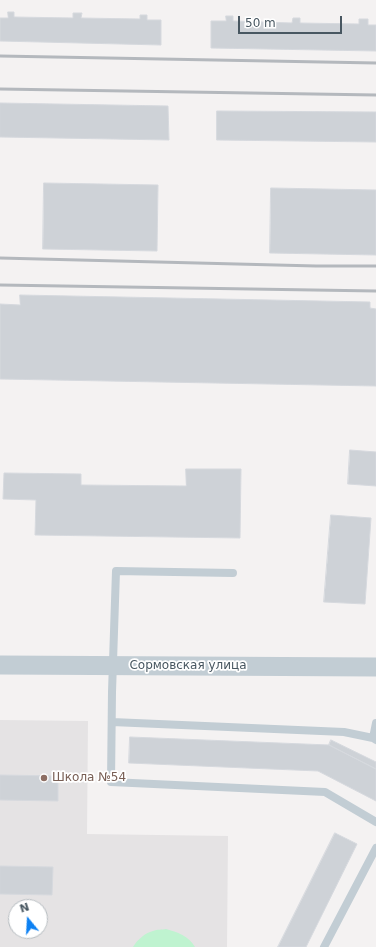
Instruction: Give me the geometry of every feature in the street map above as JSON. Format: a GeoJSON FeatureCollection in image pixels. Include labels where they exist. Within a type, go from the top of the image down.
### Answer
{"type":"FeatureCollection","features":[{"type":"Feature","properties":{"kind":"street","name":"Сормовская улица"},"geometry":{"type":"LineString","coordinates":[[0,665],[376,669]]}},
{"type":"Feature","properties":{"kind":"lane"},"geometry":{"type":"LineString","coordinates":[[233,573],[116,571],[111,782],[324,792],[376,822]]}},
{"type":"Feature","properties":{"kind":"lane"},"geometry":{"type":"LineString","coordinates":[[112,722],[344,732],[374,739],[376,723]]}},
{"type":"Feature","properties":{"kind":"lane"},"geometry":{"type":"LineString","coordinates":[[324,947],[376,848]]}},
{"type":"Feature","properties":{"kind":"shaded area","name":"Школа №54"},"geometry":{"type":"Polygon","coordinates":[[[0,720],[88,721],[87,834],[228,836],[227,947],[0,947],[0,720]]]}},
{"type":"Feature","properties":{"kind":"green space"},"geometry":{"type":"Polygon","coordinates":[[[166,929],[186,937],[195,947],[133,947],[139,939],[147,933],[166,929]]]}},
{"type":"Feature","properties":{"kind":"building"},"geometry":{"type":"Polygon","coordinates":[[[8,12],[14,12],[14,17],[73,18],[73,13],[82,13],[81,18],[140,19],[140,15],[147,15],[147,20],[161,20],[161,45],[0,41],[0,18],[8,18],[8,12]]]}},
{"type":"Feature","properties":{"kind":"building"},"geometry":{"type":"Polygon","coordinates":[[[226,16],[233,16],[233,21],[292,23],[293,18],[300,18],[300,23],[359,24],[359,19],[368,19],[368,25],[376,25],[376,51],[211,48],[211,21],[226,21],[226,16]]]}},
{"type":"Feature","properties":{"kind":"building"},"geometry":{"type":"Polygon","coordinates":[[[0,103],[168,106],[169,140],[0,137],[0,103]]]}},
{"type":"Feature","properties":{"kind":"building"},"geometry":{"type":"Polygon","coordinates":[[[217,111],[376,112],[376,142],[217,140],[217,111]]]}},
{"type":"Feature","properties":{"kind":"building"},"geometry":{"type":"Polygon","coordinates":[[[44,183],[158,185],[157,251],[43,249],[44,183]]]}},
{"type":"Feature","properties":{"kind":"building"},"geometry":{"type":"Polygon","coordinates":[[[271,188],[376,190],[376,255],[270,253],[271,188]]]}},
{"type":"Feature","properties":{"kind":"building"},"geometry":{"type":"Polygon","coordinates":[[[20,295],[370,302],[370,308],[376,309],[376,386],[0,379],[0,304],[20,305],[20,295]]]}},
{"type":"Feature","properties":{"kind":"building"},"geometry":{"type":"Polygon","coordinates":[[[350,450],[376,452],[376,486],[348,484],[350,450]]]}},
{"type":"Feature","properties":{"kind":"building"},"geometry":{"type":"Polygon","coordinates":[[[186,469],[241,469],[240,538],[35,535],[36,500],[3,499],[4,473],[81,474],[81,485],[186,486],[186,469]]]}},
{"type":"Feature","properties":{"kind":"building"},"geometry":{"type":"Polygon","coordinates":[[[331,515],[371,518],[365,604],[324,602],[331,515]]]}},
{"type":"Feature","properties":{"kind":"building"},"geometry":{"type":"Polygon","coordinates":[[[130,737],[329,745],[376,769],[376,801],[318,771],[129,763],[130,737]]]}},
{"type":"Feature","properties":{"kind":"building"},"geometry":{"type":"Polygon","coordinates":[[[331,740],[376,762],[376,769],[329,745],[331,740]]]}},
{"type":"Feature","properties":{"kind":"building","name":"Школа №54"},"geometry":{"type":"Polygon","coordinates":[[[0,775],[58,776],[58,801],[0,800],[0,775]]]}},
{"type":"Feature","properties":{"kind":"building"},"geometry":{"type":"Polygon","coordinates":[[[335,833],[357,844],[306,947],[278,947],[335,833]]]}},
{"type":"Feature","properties":{"kind":"building"},"geometry":{"type":"Polygon","coordinates":[[[0,866],[53,867],[52,895],[0,894],[0,866]]]}},
{"type":"Feature","properties":{"kind":"railway"},"geometry":{"type":"LineString","coordinates":[[0,56],[376,63]]}},
{"type":"Feature","properties":{"kind":"railway"},"geometry":{"type":"LineString","coordinates":[[0,89],[376,95]]}},
{"type":"Feature","properties":{"kind":"railway"},"geometry":{"type":"LineString","coordinates":[[0,258],[316,266],[376,266]]}},
{"type":"Feature","properties":{"kind":"railway"},"geometry":{"type":"LineString","coordinates":[[0,285],[376,291]]}},
{"type":"Feature","properties":{"kind":"place","name":"Школа №54"},"geometry":{"type":"Point","coordinates":[44,778]}}]}
